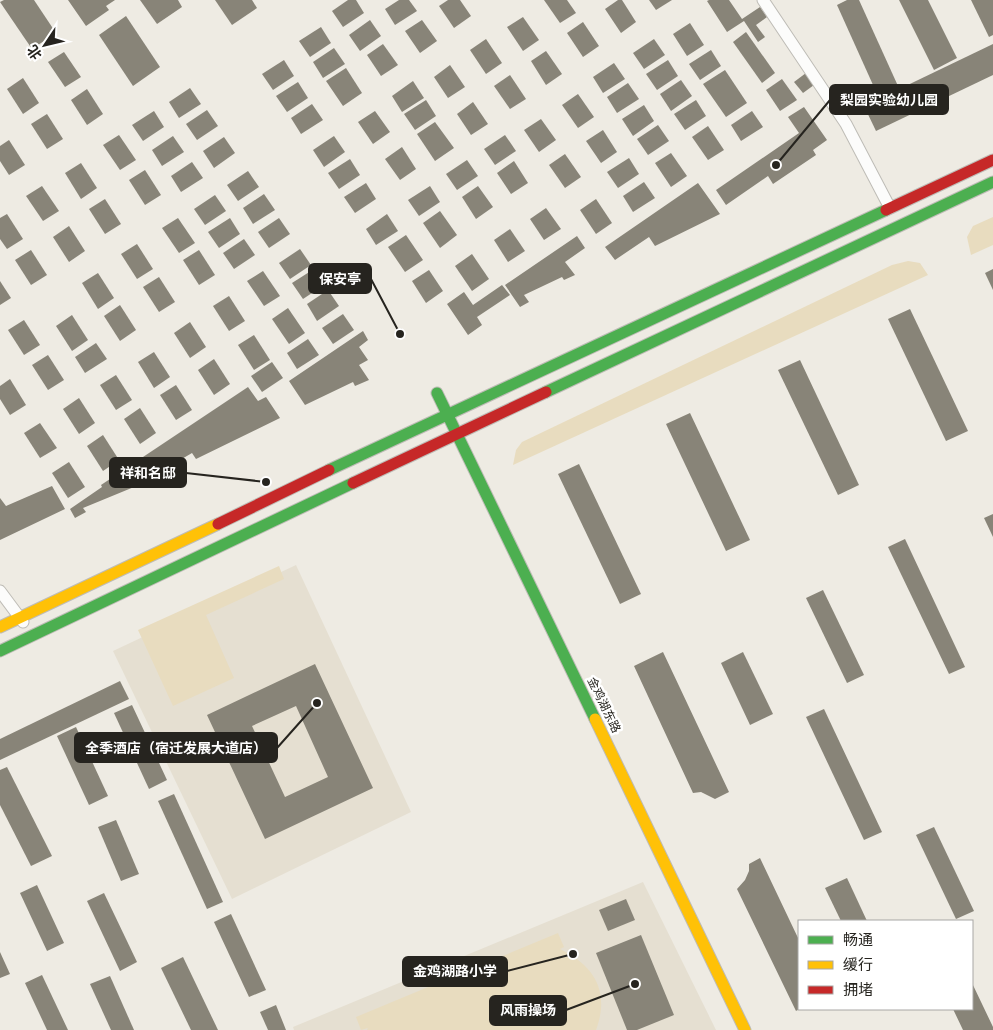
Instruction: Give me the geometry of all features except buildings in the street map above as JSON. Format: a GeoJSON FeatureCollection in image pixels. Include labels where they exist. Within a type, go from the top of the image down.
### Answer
{"type":"FeatureCollection","features":[{"type":"Feature","properties":{"kind":"main road"},"geometry":{"type":"LineString","coordinates":[[0,628],[448,414],[993,160]]}},
{"type":"Feature","properties":{"kind":"main road"},"geometry":{"type":"LineString","coordinates":[[0,650],[993,182]]}},
{"type":"Feature","properties":{"kind":"main road","name":"金鸡湖东路"},"geometry":{"type":"LineString","coordinates":[[437,392],[745,1030]]}},
{"type":"Feature","properties":{"kind":"street"},"geometry":{"type":"LineString","coordinates":[[763,0],[846,124],[890,208]]}},
{"type":"Feature","properties":{"kind":"street"},"geometry":{"type":"LineString","coordinates":[[0,591],[32,635]]}},
{"type":"Feature","properties":{"kind":"shaded area"},"geometry":{"type":"Polygon","coordinates":[[[993,217],[993,245],[971,255],[967,237],[973,226],[993,217]]]}},
{"type":"Feature","properties":{"kind":"shaded area"},"geometry":{"type":"Polygon","coordinates":[[[908,261],[920,263],[928,275],[513,465],[516,450],[522,442],[892,265],[908,261]]]}},
{"type":"Feature","properties":{"kind":"shaded area"},"geometry":{"type":"Polygon","coordinates":[[[296,565],[411,812],[232,899],[113,651],[296,565]]]}},
{"type":"Feature","properties":{"kind":"shaded area"},"geometry":{"type":"Polygon","coordinates":[[[279,566],[284,579],[206,615],[234,678],[173,706],[138,630],[279,566]]]}},
{"type":"Feature","properties":{"kind":"shaded area"},"geometry":{"type":"Polygon","coordinates":[[[643,882],[716,1030],[294,1030],[293,1027],[643,882]]]}},
{"type":"Feature","properties":{"kind":"shaded area"},"geometry":{"type":"Polygon","coordinates":[[[558,933],[564,947],[560,949],[582,963],[590,972],[600,992],[600,1016],[596,1030],[367,1030],[368,1028],[361,1030],[356,1017],[558,933]]]}},
{"type":"Feature","properties":{"kind":"traffic: fast"},"geometry":{"type":"LineString","coordinates":[[546,392],[993,182]]}},
{"type":"Feature","properties":{"kind":"traffic: fast"},"geometry":{"type":"LineString","coordinates":[[329,470],[886,210]]}},
{"type":"Feature","properties":{"kind":"traffic: fast"},"geometry":{"type":"LineString","coordinates":[[437,393],[595,719]]}},
{"type":"Feature","properties":{"kind":"traffic: fast"},"geometry":{"type":"LineString","coordinates":[[0,651],[353,483]]}},
{"type":"Feature","properties":{"kind":"traffic: slow"},"geometry":{"type":"LineString","coordinates":[[0,627],[218,524]]}},
{"type":"Feature","properties":{"kind":"traffic: slow"},"geometry":{"type":"LineString","coordinates":[[595,719],[745,1030]]}},
{"type":"Feature","properties":{"kind":"traffic: jam"},"geometry":{"type":"LineString","coordinates":[[886,210],[993,160]]}},
{"type":"Feature","properties":{"kind":"traffic: jam"},"geometry":{"type":"LineString","coordinates":[[353,483],[546,392]]}},
{"type":"Feature","properties":{"kind":"traffic: jam"},"geometry":{"type":"LineString","coordinates":[[218,524],[329,470]]}},
{"type":"Feature","properties":{"kind":"place","name":"梨园实验幼儿园"},"geometry":{"type":"Point","coordinates":[776,165]}},
{"type":"Feature","properties":{"kind":"place","name":"保安亭"},"geometry":{"type":"Point","coordinates":[400,334]}},
{"type":"Feature","properties":{"kind":"place","name":"祥和名邸"},"geometry":{"type":"Point","coordinates":[266,482]}},
{"type":"Feature","properties":{"kind":"place","name":"全季酒店（宿迁发展大道店）"},"geometry":{"type":"Point","coordinates":[317,703]}},
{"type":"Feature","properties":{"kind":"place","name":"金鸡湖路小学"},"geometry":{"type":"Point","coordinates":[573,954]}},
{"type":"Feature","properties":{"kind":"place","name":"风雨操场"},"geometry":{"type":"Point","coordinates":[635,984]}}]}
